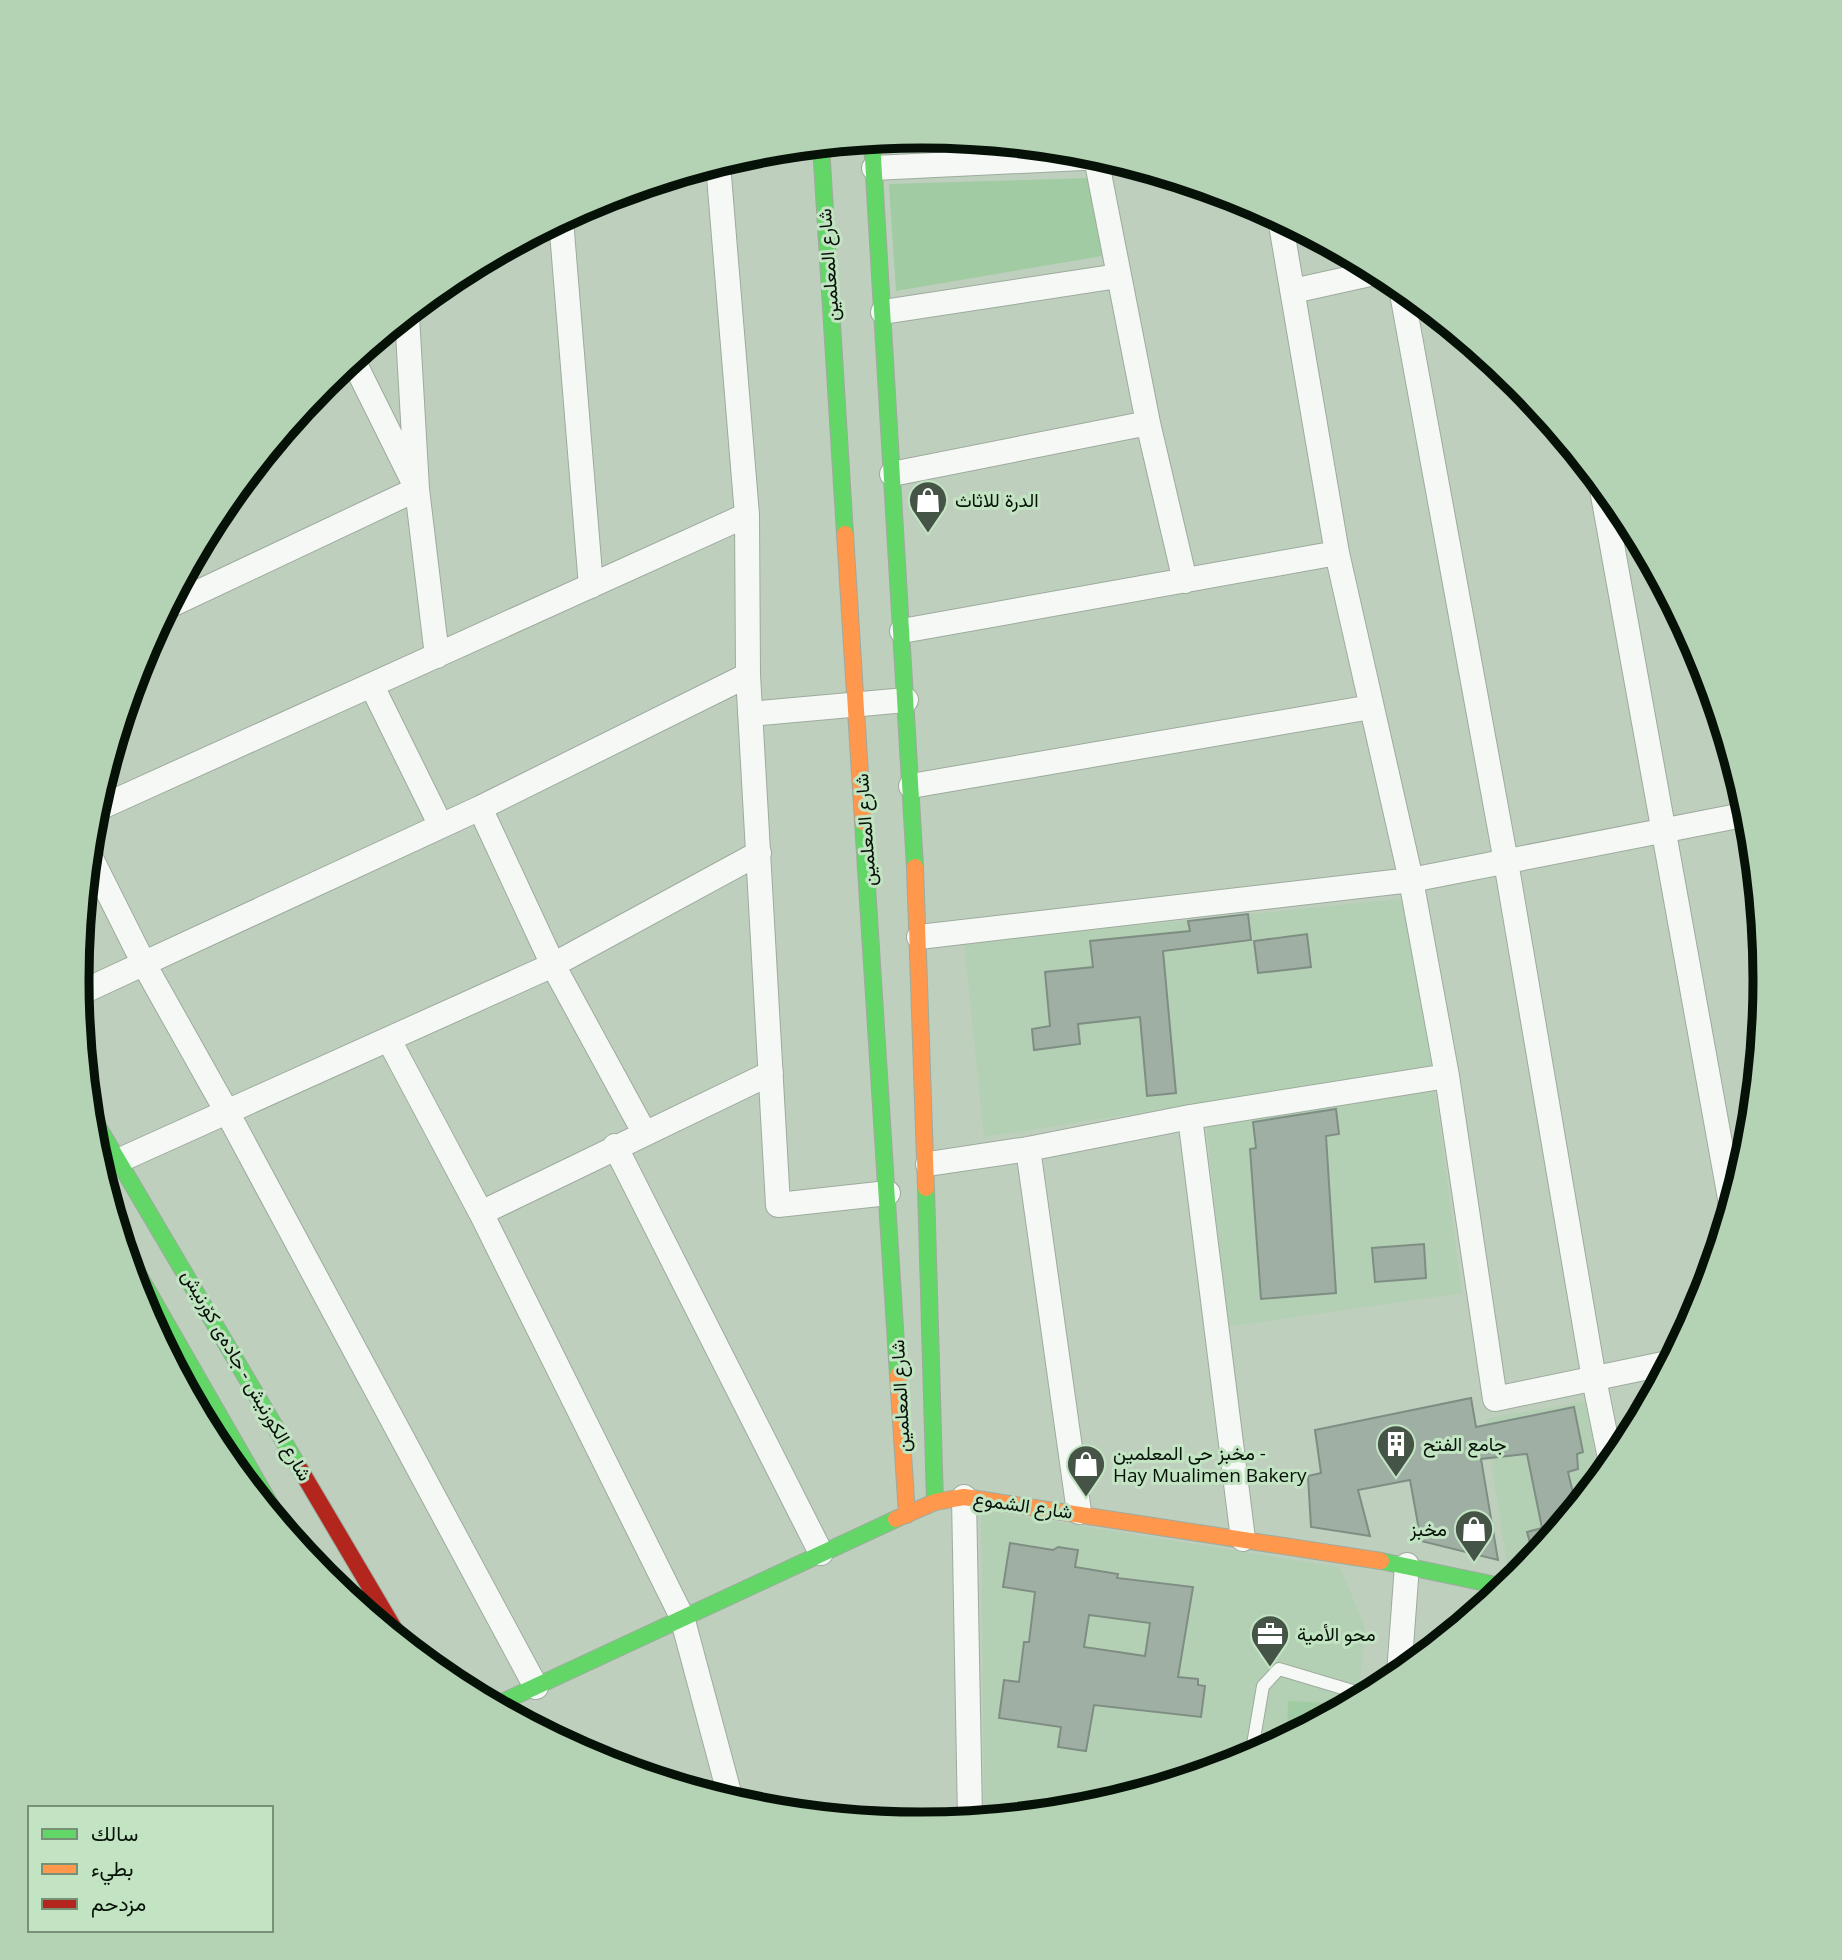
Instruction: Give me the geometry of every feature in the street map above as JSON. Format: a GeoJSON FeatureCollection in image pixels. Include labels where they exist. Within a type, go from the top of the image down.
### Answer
{"type":"FeatureCollection","features":[{"type":"Feature","properties":{"kind":"street","name":"شارع المعلمين"},"geometry":{"type":"LineString","coordinates":[[873,150],[919,937],[928,1164],[935,1502]]}},
{"type":"Feature","properties":{"kind":"street","name":"شارع المعلمين"},"geometry":{"type":"LineString","coordinates":[[822,154],[907,1515]]}},
{"type":"Feature","properties":{"kind":"street"},"geometry":{"type":"LineString","coordinates":[[874,168],[1058,160]]}},
{"type":"Feature","properties":{"kind":"street"},"geometry":{"type":"LineString","coordinates":[[1102,169],[1118,276],[1148,424],[1185,581]]}},
{"type":"Feature","properties":{"kind":"street"},"geometry":{"type":"LineString","coordinates":[[719,174],[747,514],[748,675],[778,1205],[888,1193]]}},
{"type":"Feature","properties":{"kind":"street"},"geometry":{"type":"LineString","coordinates":[[562,230],[591,586]]}},
{"type":"Feature","properties":{"kind":"street"},"geometry":{"type":"LineString","coordinates":[[1282,231],[1338,553],[1411,880],[1447,1076],[1495,1399],[1658,1365]]}},
{"type":"Feature","properties":{"kind":"street"},"geometry":{"type":"LineString","coordinates":[[883,312],[1118,276]]}},
{"type":"Feature","properties":{"kind":"street"},"geometry":{"type":"LineString","coordinates":[[1293,291],[1363,276]]}},
{"type":"Feature","properties":{"kind":"street"},"geometry":{"type":"LineString","coordinates":[[1404,303],[1506,862],[1608,1449]]}},
{"type":"Feature","properties":{"kind":"street"},"geometry":{"type":"LineString","coordinates":[[403,330],[417,489],[437,656]]}},
{"type":"Feature","properties":{"kind":"street"},"geometry":{"type":"LineString","coordinates":[[358,369],[417,489]]}},
{"type":"Feature","properties":{"kind":"street"},"geometry":{"type":"LineString","coordinates":[[892,474],[1148,424]]}},
{"type":"Feature","properties":{"kind":"street"},"geometry":{"type":"LineString","coordinates":[[181,600],[417,489]]}},
{"type":"Feature","properties":{"kind":"street"},"geometry":{"type":"LineString","coordinates":[[1605,507],[1727,1183]]}},
{"type":"Feature","properties":{"kind":"street"},"geometry":{"type":"LineString","coordinates":[[108,804],[747,514]]}},
{"type":"Feature","properties":{"kind":"street"},"geometry":{"type":"LineString","coordinates":[[902,631],[1338,553]]}},
{"type":"Feature","properties":{"kind":"street"},"geometry":{"type":"LineString","coordinates":[[89,989],[480,808],[748,675]]}},
{"type":"Feature","properties":{"kind":"street"},"geometry":{"type":"LineString","coordinates":[[372,685],[441,826]]}},
{"type":"Feature","properties":{"kind":"street"},"geometry":{"type":"LineString","coordinates":[[750,714],[906,700]]}},
{"type":"Feature","properties":{"kind":"street"},"geometry":{"type":"LineString","coordinates":[[911,786],[1371,707]]}},
{"type":"Feature","properties":{"kind":"street"},"geometry":{"type":"LineString","coordinates":[[480,808],[553,965],[644,1132]]}},
{"type":"Feature","properties":{"kind":"street"},"geometry":{"type":"LineString","coordinates":[[919,937],[1411,880],[1737,816]]}},
{"type":"Feature","properties":{"kind":"street"},"geometry":{"type":"LineString","coordinates":[[120,1160],[553,965],[759,853]]}},
{"type":"Feature","properties":{"kind":"street"},"geometry":{"type":"LineString","coordinates":[[96,869],[144,964],[228,1112],[536,1687]]}},
{"type":"Feature","properties":{"kind":"street"},"geometry":{"type":"LineString","coordinates":[[389,1040],[481,1213],[682,1616],[724,1787]]}},
{"type":"Feature","properties":{"kind":"street"},"geometry":{"type":"LineString","coordinates":[[481,1213],[771,1073]]}},
{"type":"Feature","properties":{"kind":"street"},"geometry":{"type":"LineString","coordinates":[[928,1164],[1028,1149],[1190,1117],[1447,1076]]}},
{"type":"Feature","properties":{"kind":"street"},"geometry":{"type":"LineString","coordinates":[[1190,1117],[1243,1539]]}},
{"type":"Feature","properties":{"kind":"street","name":"شارع الكورنيش - جادەی کۆرنیش"},"geometry":{"type":"LineString","coordinates":[[104,1135],[388,1617]]}},
{"type":"Feature","properties":{"kind":"street"},"geometry":{"type":"LineString","coordinates":[[615,1146],[821,1553]]}},
{"type":"Feature","properties":{"kind":"street"},"geometry":{"type":"LineString","coordinates":[[1028,1149],[1079,1512]]}},
{"type":"Feature","properties":{"kind":"street"},"geometry":{"type":"LineString","coordinates":[[160,1313],[252,1474]]}},
{"type":"Feature","properties":{"kind":"street"},"geometry":{"type":"LineString","coordinates":[[187,1362],[226,1339]]}},
{"type":"Feature","properties":{"kind":"street"},"geometry":{"type":"LineString","coordinates":[[215,1410],[254,1387]]}},
{"type":"Feature","properties":{"kind":"street"},"geometry":{"type":"LineString","coordinates":[[964,1497],[970,1810]]}},
{"type":"Feature","properties":{"kind":"street","name":"شارع الشموع"},"geometry":{"type":"LineString","coordinates":[[506,1701],[682,1616],[935,1502],[964,1497],[1079,1512],[1407,1565],[1492,1584]]}},
{"type":"Feature","properties":{"kind":"street"},"geometry":{"type":"LineString","coordinates":[[1400,1660],[1407,1565]]}},
{"type":"Feature","properties":{"kind":"lane"},"geometry":{"type":"LineString","coordinates":[[1253,1742],[1263,1686],[1279,1669],[1352,1691]]}},
{"type":"Feature","properties":{"kind":"shaded area"},"geometry":{"type":"Polygon","coordinates":[[[1089,178],[1102,256],[896,291],[889,184],[1089,178]]]}},
{"type":"Feature","properties":{"kind":"shaded area"},"geometry":{"type":"Polygon","coordinates":[[[1409,898],[1434,1067],[984,1137],[964,943],[1409,898]]]}},
{"type":"Feature","properties":{"kind":"shaded area"},"geometry":{"type":"Polygon","coordinates":[[[1435,1089],[1462,1293],[1227,1327],[1206,1123],[1435,1089]]]}},
{"type":"Feature","properties":{"kind":"shaded area"},"geometry":{"type":"Polygon","coordinates":[[[1587,1401],[1596,1465],[1546,1528],[1508,1569],[1485,1419],[1587,1401]]]}},
{"type":"Feature","properties":{"kind":"shaded area"},"geometry":{"type":"Polygon","coordinates":[[[981,1510],[1340,1567],[1365,1627],[1359,1686],[1289,1726],[1188,1768],[1083,1796],[984,1809],[981,1510]]]}},
{"type":"Feature","properties":{"kind":"shaded area"},"geometry":{"type":"Polygon","coordinates":[[[1288,1701],[1331,1703],[1289,1726],[1288,1701]]]}},
{"type":"Feature","properties":{"kind":"building"},"geometry":{"type":"Polygon","coordinates":[[[1248,914],[1251,940],[1163,951],[1176,1093],[1147,1096],[1140,1017],[1078,1024],[1080,1044],[1034,1050],[1032,1029],[1050,1026],[1045,972],[1093,967],[1090,941],[1190,931],[1188,921],[1248,914]]]}},
{"type":"Feature","properties":{"kind":"building"},"geometry":{"type":"Polygon","coordinates":[[[1307,934],[1311,967],[1258,973],[1254,941],[1307,934]]]}},
{"type":"Feature","properties":{"kind":"building"},"geometry":{"type":"Polygon","coordinates":[[[1336,1109],[1339,1134],[1326,1136],[1336,1293],[1261,1299],[1250,1149],[1256,1148],[1253,1122],[1336,1109]]]}},
{"type":"Feature","properties":{"kind":"building"},"geometry":{"type":"Polygon","coordinates":[[[1424,1244],[1426,1278],[1375,1282],[1372,1248],[1424,1244]]]}},
{"type":"Feature","properties":{"kind":"building","name":"جامع الفتح"},"geometry":{"type":"Polygon","coordinates":[[[1471,1398],[1476,1427],[1574,1407],[1583,1452],[1577,1454],[1578,1469],[1568,1472],[1573,1495],[1531,1545],[1527,1532],[1542,1528],[1527,1454],[1481,1459],[1498,1560],[1421,1541],[1410,1480],[1358,1490],[1370,1536],[1311,1527],[1308,1476],[1321,1473],[1315,1430],[1471,1398]]]}},
{"type":"Feature","properties":{"kind":"building"},"geometry":{"type":"Polygon","coordinates":[[[1010,1543],[1053,1550],[1058,1547],[1078,1550],[1075,1567],[1118,1574],[1117,1578],[1193,1587],[1178,1677],[1198,1679],[1198,1685],[1205,1686],[1201,1717],[1094,1705],[1086,1751],[1058,1747],[1061,1727],[999,1718],[1004,1680],[1019,1682],[1024,1642],[1029,1642],[1035,1592],[1003,1587],[1010,1543]],[[1089,1615],[1084,1647],[1145,1656],[1150,1623],[1089,1615]]]}},
{"type":"Feature","properties":{"kind":"traffic: fast"},"geometry":{"type":"LineString","coordinates":[[873,150],[915,867]]}},
{"type":"Feature","properties":{"kind":"traffic: fast"},"geometry":{"type":"LineString","coordinates":[[822,154],[845,534]]}},
{"type":"Feature","properties":{"kind":"traffic: fast"},"geometry":{"type":"LineString","coordinates":[[863,822],[898,1375]]}},
{"type":"Feature","properties":{"kind":"traffic: fast"},"geometry":{"type":"LineString","coordinates":[[104,1137],[300,1469]]}},
{"type":"Feature","properties":{"kind":"traffic: fast"},"geometry":{"type":"LineString","coordinates":[[926,1188],[935,1502]]}},
{"type":"Feature","properties":{"kind":"traffic: fast"},"geometry":{"type":"LineString","coordinates":[[157,1307],[255,1477]]}},
{"type":"Feature","properties":{"kind":"traffic: fast"},"geometry":{"type":"LineString","coordinates":[[506,1700],[896,1519]]}},
{"type":"Feature","properties":{"kind":"traffic: fast"},"geometry":{"type":"LineString","coordinates":[[1381,1561],[1492,1584]]}},
{"type":"Feature","properties":{"kind":"traffic: slow"},"geometry":{"type":"LineString","coordinates":[[845,534],[863,822]]}},
{"type":"Feature","properties":{"kind":"traffic: slow"},"geometry":{"type":"LineString","coordinates":[[915,867],[926,1188]]}},
{"type":"Feature","properties":{"kind":"traffic: slow"},"geometry":{"type":"LineString","coordinates":[[898,1375],[907,1515]]}},
{"type":"Feature","properties":{"kind":"traffic: slow"},"geometry":{"type":"LineString","coordinates":[[896,1519],[935,1502],[964,1497],[1381,1561]]}},
{"type":"Feature","properties":{"kind":"traffic: jam"},"geometry":{"type":"LineString","coordinates":[[300,1469],[387,1617]]}},
{"type":"Feature","properties":{"kind":"place","name":"الدرة للاثاث"},"geometry":{"type":"Point","coordinates":[928,534]}},
{"type":"Feature","properties":{"kind":"place","name":"جامع الفتح"},"geometry":{"type":"Point","coordinates":[1396,1478]}},
{"type":"Feature","properties":{"kind":"place","name":"مخبز حي المعلمين - Hay Mualimen Bakery"},"geometry":{"type":"Point","coordinates":[1086,1498]}},
{"type":"Feature","properties":{"kind":"place","name":"مخبز"},"geometry":{"type":"Point","coordinates":[1474,1563]}},
{"type":"Feature","properties":{"kind":"place","name":"محو الأمية"},"geometry":{"type":"Point","coordinates":[1270,1668]}}]}
